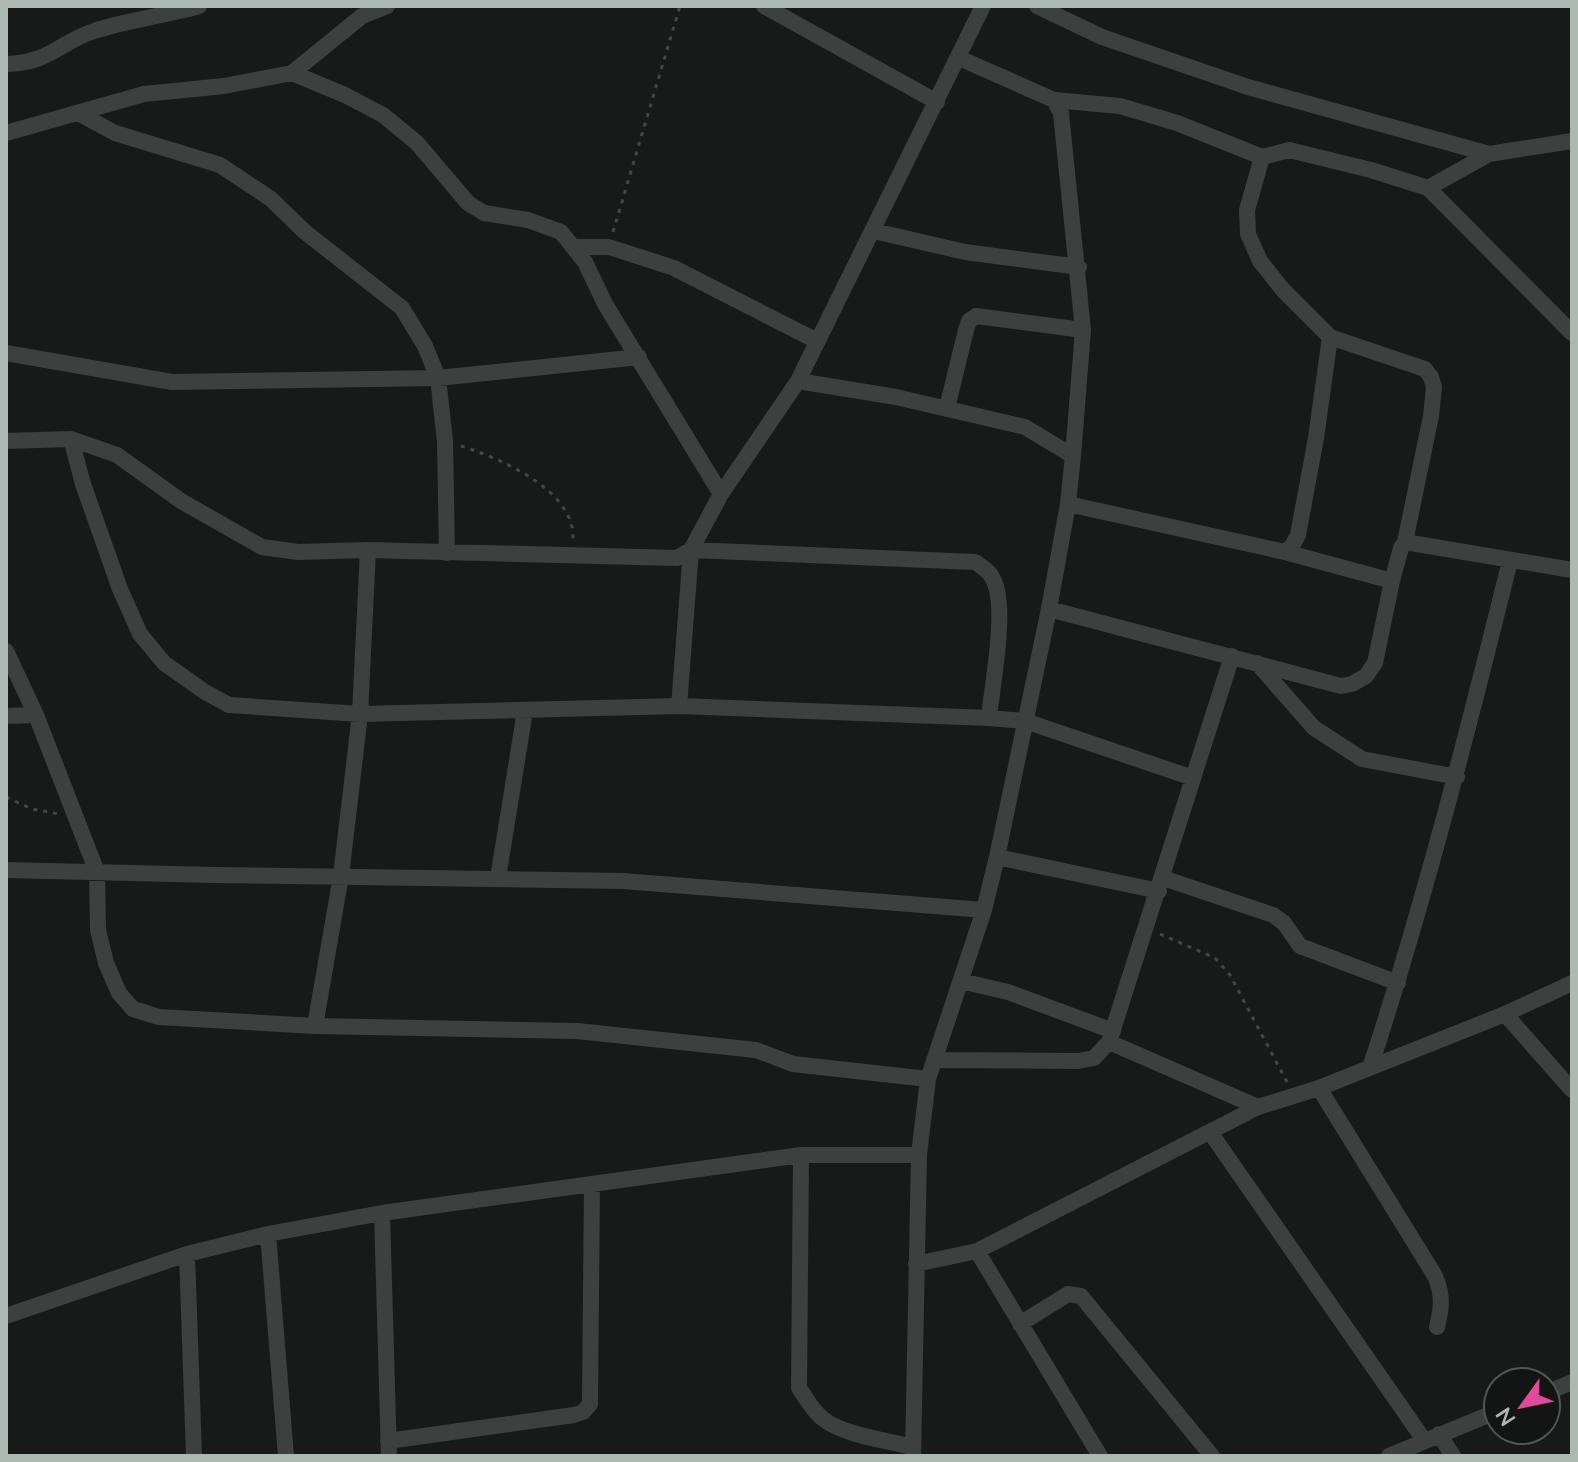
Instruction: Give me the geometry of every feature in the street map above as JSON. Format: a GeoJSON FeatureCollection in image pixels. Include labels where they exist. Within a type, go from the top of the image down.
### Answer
{"type":"FeatureCollection","features":[{"type":"Feature","properties":{"kind":"street"},"geometry":{"type":"LineString","coordinates":[[6,64],[27,63],[41,58],[92,32],[199,6]]}},
{"type":"Feature","properties":{"kind":"street"},"geometry":{"type":"LineString","coordinates":[[6,133],[144,94],[224,86],[292,73],[362,16],[387,6]]}},
{"type":"Feature","properties":{"kind":"street"},"geometry":{"type":"LineString","coordinates":[[764,6],[937,102]]}},
{"type":"Feature","properties":{"kind":"street"},"geometry":{"type":"LineString","coordinates":[[679,706],[691,550],[721,494],[798,381],[983,6]]}},
{"type":"Feature","properties":{"kind":"street"},"geometry":{"type":"LineString","coordinates":[[1037,6],[1102,37],[1248,87],[1489,154]]}},
{"type":"Feature","properties":{"kind":"street"},"geometry":{"type":"LineString","coordinates":[[959,58],[1054,100],[1120,106],[1177,123],[1262,157],[1289,150],[1428,188],[1572,333]]}},
{"type":"Feature","properties":{"kind":"street"},"geometry":{"type":"LineString","coordinates":[[292,73],[322,84],[383,115],[417,143],[468,203],[484,213],[528,220],[561,232],[585,262],[605,304],[721,494]]}},
{"type":"Feature","properties":{"kind":"street"},"geometry":{"type":"LineString","coordinates":[[801,1155],[799,1388],[823,1420],[912,1451],[919,1155],[928,1079],[984,910],[997,857],[1068,504],[1083,330],[1061,113],[1054,100]]}},
{"type":"Feature","properties":{"kind":"street"},"geometry":{"type":"LineString","coordinates":[[78,113],[115,133],[220,165],[271,199],[305,232],[402,308],[425,346],[438,378],[445,441],[447,553]]}},
{"type":"Feature","properties":{"kind":"street"},"geometry":{"type":"LineString","coordinates":[[1428,188],[1489,154],[1572,141]]}},
{"type":"Feature","properties":{"kind":"street"},"geometry":{"type":"LineString","coordinates":[[1049,609],[1341,686],[1366,676],[1375,663],[1392,581],[1405,542],[1434,387],[1425,369],[1330,337],[1275,281],[1260,261],[1248,234],[1247,210],[1262,157]]}},
{"type":"Feature","properties":{"kind":"street"},"geometry":{"type":"LineString","coordinates":[[874,231],[965,252],[1079,267]]}},
{"type":"Feature","properties":{"kind":"street"},"geometry":{"type":"LineString","coordinates":[[575,247],[609,247],[674,268],[817,341]]}},
{"type":"Feature","properties":{"kind":"street"},"geometry":{"type":"LineString","coordinates":[[947,408],[966,330],[969,321],[976,316],[1083,330]]}},
{"type":"Feature","properties":{"kind":"street"},"geometry":{"type":"LineString","coordinates":[[1285,552],[1298,535],[1330,337]]}},
{"type":"Feature","properties":{"kind":"street"},"geometry":{"type":"LineString","coordinates":[[6,353],[172,382],[438,378],[639,357]]}},
{"type":"Feature","properties":{"kind":"street"},"geometry":{"type":"LineString","coordinates":[[798,381],[947,408],[1025,427],[1073,456]]}},
{"type":"Feature","properties":{"kind":"street"},"geometry":{"type":"LineString","coordinates":[[6,441],[71,439],[117,455],[181,501],[262,547],[298,552],[368,550],[677,558],[691,550],[975,562],[987,570],[995,581],[1000,604],[989,718]]}},
{"type":"Feature","properties":{"kind":"street"},"geometry":{"type":"LineString","coordinates":[[71,439],[83,484],[120,589],[140,634],[164,663],[229,705],[360,714],[679,706],[989,718],[1025,721],[1193,778]]}},
{"type":"Feature","properties":{"kind":"street"},"geometry":{"type":"LineString","coordinates":[[1068,504],[1285,552],[1392,581]]}},
{"type":"Feature","properties":{"kind":"street"},"geometry":{"type":"LineString","coordinates":[[1405,542],[1572,570]]}},
{"type":"Feature","properties":{"kind":"street"},"geometry":{"type":"LineString","coordinates":[[315,1026],[341,876],[360,714],[368,550]]}},
{"type":"Feature","properties":{"kind":"street"},"geometry":{"type":"LineString","coordinates":[[1371,1065],[1398,983],[1457,777],[1510,561]]}},
{"type":"Feature","properties":{"kind":"street"},"geometry":{"type":"LineString","coordinates":[[6,651],[36,715],[97,872],[98,930],[106,963],[119,993],[133,1009],[159,1017],[315,1026],[577,1031],[756,1050],[793,1064],[928,1079]]}},
{"type":"Feature","properties":{"kind":"street"},"geometry":{"type":"LineString","coordinates":[[934,1060],[1078,1061],[1094,1058],[1111,1036],[1232,656]]}},
{"type":"Feature","properties":{"kind":"street"},"geometry":{"type":"LineString","coordinates":[[1257,663],[1314,728],[1362,759],[1457,777]]}},
{"type":"Feature","properties":{"kind":"street"},"geometry":{"type":"LineString","coordinates":[[498,878],[525,711]]}},
{"type":"Feature","properties":{"kind":"street"},"geometry":{"type":"LineString","coordinates":[[6,716],[36,715]]}},
{"type":"Feature","properties":{"kind":"street"},"geometry":{"type":"LineString","coordinates":[[997,857],[1161,885],[1273,915],[1284,923],[1300,946],[1398,983]]}},
{"type":"Feature","properties":{"kind":"street"},"geometry":{"type":"LineString","coordinates":[[6,870],[623,881],[984,910]]}},
{"type":"Feature","properties":{"kind":"street"},"geometry":{"type":"LineString","coordinates":[[961,981],[1008,992],[1111,1036],[1258,1107]]}},
{"type":"Feature","properties":{"kind":"street"},"geometry":{"type":"LineString","coordinates":[[916,1264],[977,1251],[1258,1107],[1319,1088],[1505,1014],[1572,983]]}},
{"type":"Feature","properties":{"kind":"street"},"geometry":{"type":"LineString","coordinates":[[1505,1014],[1572,1090]]}},
{"type":"Feature","properties":{"kind":"street"},"geometry":{"type":"LineString","coordinates":[[1319,1088],[1435,1276],[1442,1306],[1437,1327]]}},
{"type":"Feature","properties":{"kind":"street"},"geometry":{"type":"LineString","coordinates":[[1210,1132],[1432,1437],[1453,1456]]}},
{"type":"Feature","properties":{"kind":"street"},"geometry":{"type":"LineString","coordinates":[[6,1316],[187,1254],[268,1234],[382,1213],[801,1155],[919,1155]]}},
{"type":"Feature","properties":{"kind":"street"},"geometry":{"type":"LineString","coordinates":[[382,1213],[388,1448],[574,1415],[583,1412],[590,1404],[592,1184]]}},
{"type":"Feature","properties":{"kind":"street"},"geometry":{"type":"LineString","coordinates":[[268,1234],[286,1456]]}},
{"type":"Feature","properties":{"kind":"street"},"geometry":{"type":"LineString","coordinates":[[977,1251],[1100,1456]]}},
{"type":"Feature","properties":{"kind":"street"},"geometry":{"type":"LineString","coordinates":[[187,1254],[194,1456]]}},
{"type":"Feature","properties":{"kind":"street"},"geometry":{"type":"LineString","coordinates":[[1020,1324],[1068,1294],[1081,1296],[1212,1456]]}},
{"type":"Feature","properties":{"kind":"street"},"geometry":{"type":"LineString","coordinates":[[1389,1456],[1482,1417]]}},
{"type":"Feature","properties":{"kind":"path"},"geometry":{"type":"LineString","coordinates":[[609,247],[680,6]]}},
{"type":"Feature","properties":{"kind":"path"},"geometry":{"type":"LineString","coordinates":[[445,441],[490,455],[528,474],[558,502],[569,518],[574,533],[573,556]]}},
{"type":"Feature","properties":{"kind":"path"},"geometry":{"type":"LineString","coordinates":[[6,797],[32,809],[58,813],[80,825]]}},
{"type":"Feature","properties":{"kind":"path"},"geometry":{"type":"LineString","coordinates":[[1146,928],[1196,947],[1215,958],[1230,975],[1294,1096]]}}]}
